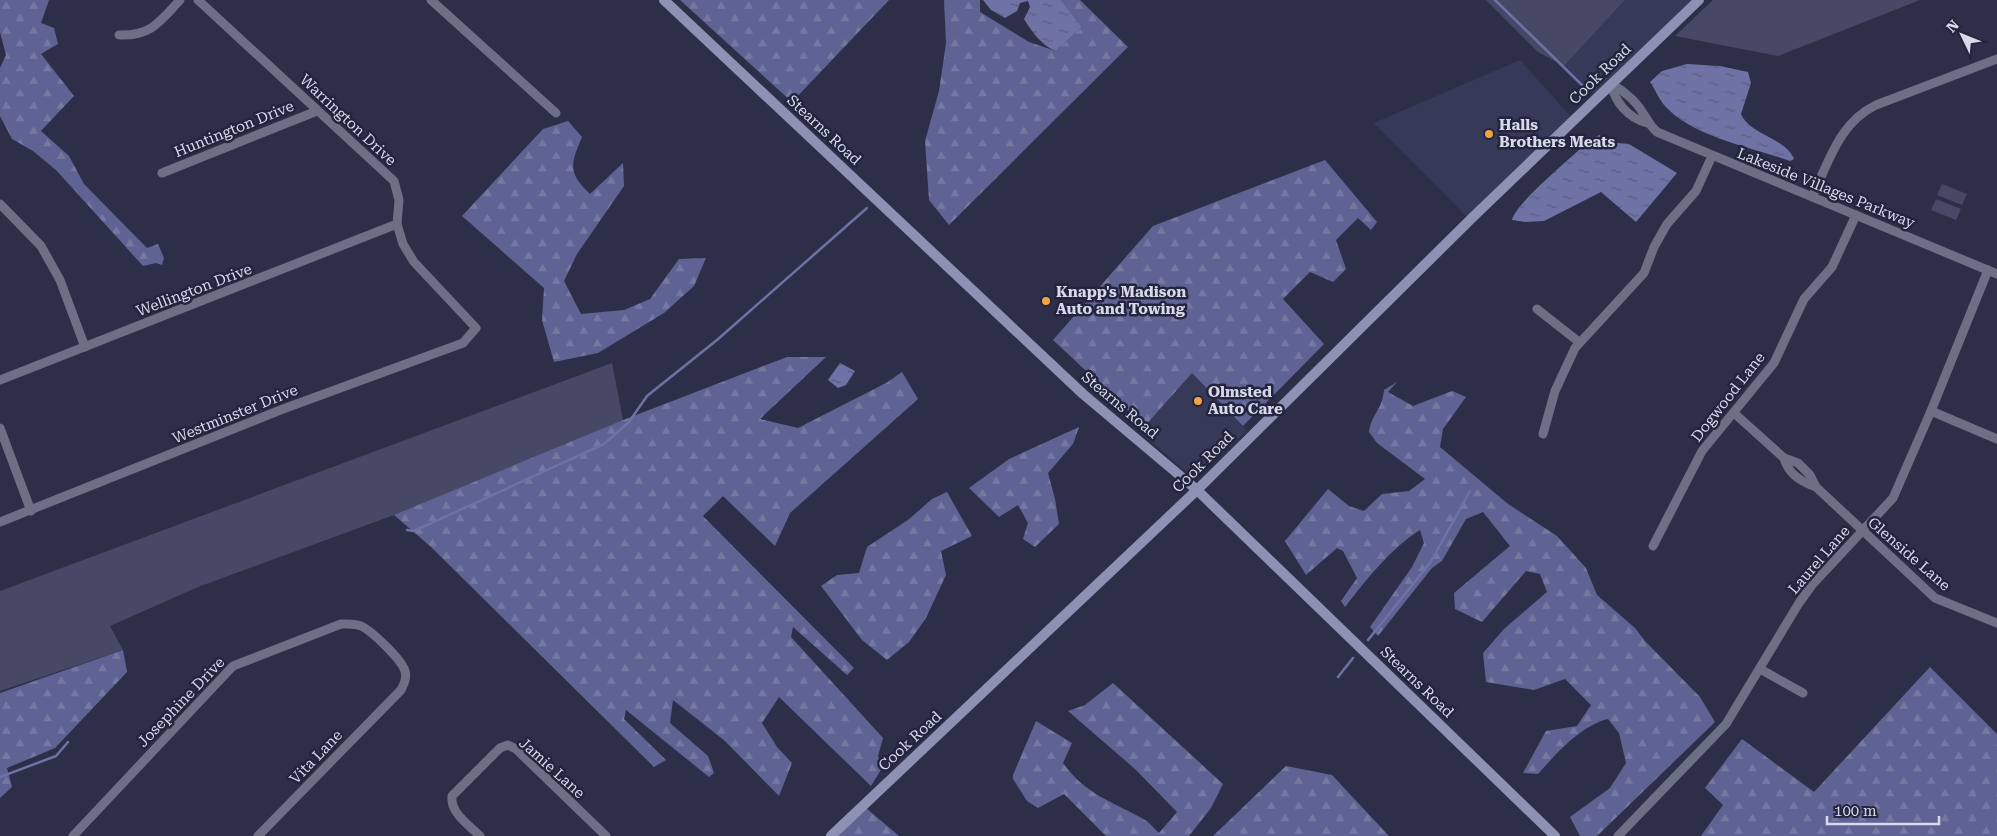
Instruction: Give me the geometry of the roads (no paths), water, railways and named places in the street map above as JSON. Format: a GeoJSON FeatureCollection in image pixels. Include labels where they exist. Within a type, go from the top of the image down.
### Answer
{"type":"FeatureCollection","features":[{"type":"Feature","properties":{"kind":"main road","name":"Stearns Road"},"geometry":{"type":"LineString","coordinates":[[664,0],[1083,394],[1197,490],[1555,836]]}},
{"type":"Feature","properties":{"kind":"main road","name":"Cook Road"},"geometry":{"type":"LineString","coordinates":[[831,836],[1197,490],[1699,0]]}},
{"type":"Feature","properties":{"kind":"street"},"geometry":{"type":"LineString","coordinates":[[119,35],[132,35],[153,28],[180,0]]}},
{"type":"Feature","properties":{"kind":"street","name":"Warrington Drive"},"geometry":{"type":"LineString","coordinates":[[198,0],[394,181],[399,200],[397,224],[403,244],[414,262],[476,328]]}},
{"type":"Feature","properties":{"kind":"street"},"geometry":{"type":"LineString","coordinates":[[431,0],[556,113]]}},
{"type":"Feature","properties":{"kind":"street"},"geometry":{"type":"LineString","coordinates":[[1813,195],[1843,132],[1858,116],[1876,105],[1997,59]]}},
{"type":"Feature","properties":{"kind":"street","name":"Lakeside Villages Parkway"},"geometry":{"type":"LineString","coordinates":[[1611,84],[1623,90],[1643,113],[1647,123],[1656,132],[1813,195],[1997,274]]}},
{"type":"Feature","properties":{"kind":"street","name":"Huntington Drive"},"geometry":{"type":"LineString","coordinates":[[162,173],[317,111]]}},
{"type":"Feature","properties":{"kind":"street"},"geometry":{"type":"LineString","coordinates":[[1543,434],[1555,391],[1579,342],[1644,273],[1654,247],[1666,224],[1696,191],[1712,156]]}},
{"type":"Feature","properties":{"kind":"street"},"geometry":{"type":"LineString","coordinates":[[0,204],[42,246],[60,280],[85,347]]}},
{"type":"Feature","properties":{"kind":"street","name":"Dogwood Lane"},"geometry":{"type":"LineString","coordinates":[[1653,546],[1702,451],[1774,363],[1804,299],[1832,267],[1856,215]]}},
{"type":"Feature","properties":{"kind":"street","name":"Wellington Drive"},"geometry":{"type":"LineString","coordinates":[[0,380],[397,224]]}},
{"type":"Feature","properties":{"kind":"street","name":"Laurel Lane"},"geometry":{"type":"LineString","coordinates":[[1618,836],[1726,724],[1808,591],[1893,498],[1931,411],[1988,270]]}},
{"type":"Feature","properties":{"kind":"street"},"geometry":{"type":"LineString","coordinates":[[1537,309],[1579,342]]}},
{"type":"Feature","properties":{"kind":"street","name":"Westminster Drive"},"geometry":{"type":"LineString","coordinates":[[0,522],[32,511],[283,409],[463,343],[476,328]]}},
{"type":"Feature","properties":{"kind":"street"},"geometry":{"type":"LineString","coordinates":[[1931,411],[1997,439]]}},
{"type":"Feature","properties":{"kind":"street","name":"Glenside Lane"},"geometry":{"type":"LineString","coordinates":[[1734,413],[1784,458],[1798,464],[1810,475],[1816,487],[1934,598],[1952,607],[1997,623]]}},
{"type":"Feature","properties":{"kind":"street"},"geometry":{"type":"LineString","coordinates":[[0,428],[32,511]]}},
{"type":"Feature","properties":{"kind":"street","name":"Josephine Drive"},"geometry":{"type":"LineString","coordinates":[[73,836],[234,666],[341,624],[359,625],[372,633],[406,672],[405,682],[394,697]]}},
{"type":"Feature","properties":{"kind":"street"},"geometry":{"type":"LineString","coordinates":[[1760,669],[1803,693]]}},
{"type":"Feature","properties":{"kind":"street","name":"Vita Lane"},"geometry":{"type":"LineString","coordinates":[[258,836],[394,697]]}},
{"type":"Feature","properties":{"kind":"street","name":"Jamie Lane"},"geometry":{"type":"LineString","coordinates":[[480,836],[456,812],[451,803],[452,796],[500,748],[508,745],[516,749],[606,836]]}},
{"type":"Feature","properties":{"kind":"water"},"geometry":{"type":"Polygon","coordinates":[[[983,0],[1061,0],[1082,27],[1056,51],[1034,34],[1024,19],[1030,7],[1028,1],[1020,3],[1017,11],[1005,18],[991,10],[983,0]]]}},
{"type":"Feature","properties":{"kind":"water"},"geometry":{"type":"Polygon","coordinates":[[[1687,64],[1720,66],[1748,72],[1751,83],[1741,114],[1752,127],[1784,146],[1794,159],[1790,161],[1723,140],[1690,125],[1676,116],[1660,100],[1650,82],[1662,71],[1687,64]]]}},
{"type":"Feature","properties":{"kind":"water"},"geometry":{"type":"Polygon","coordinates":[[[1600,135],[1617,143],[1629,144],[1677,173],[1636,222],[1601,192],[1544,221],[1525,222],[1512,220],[1516,212],[1535,190],[1592,138],[1600,135]]]}},
{"type":"Feature","properties":{"kind":"water"},"geometry":{"type":"Polygon","coordinates":[[[840,363],[855,371],[846,385],[838,388],[828,380],[840,363]]]}},
{"type":"Feature","properties":{"kind":"waterway"},"geometry":{"type":"LineString","coordinates":[[1495,0],[1586,89]]}},
{"type":"Feature","properties":{"kind":"waterway"},"geometry":{"type":"LineString","coordinates":[[407,530],[414,531],[604,444],[629,422],[647,396],[717,340],[867,208]]}},
{"type":"Feature","properties":{"kind":"waterway"},"geometry":{"type":"LineString","coordinates":[[1368,640],[1430,563],[1470,491]]}},
{"type":"Feature","properties":{"kind":"waterway"},"geometry":{"type":"LineString","coordinates":[[1338,677],[1353,658]]}},
{"type":"Feature","properties":{"kind":"waterway"},"geometry":{"type":"LineString","coordinates":[[0,777],[56,756],[68,742]]}},
{"type":"Feature","properties":{"kind":"place","name":"Halls Brothers Meats"},"geometry":{"type":"Point","coordinates":[1489,134]}},
{"type":"Feature","properties":{"kind":"place","name":"Knapp's Madison Auto and Towing"},"geometry":{"type":"Point","coordinates":[1046,301]}},
{"type":"Feature","properties":{"kind":"place","name":"Olmsted Auto Care"},"geometry":{"type":"Point","coordinates":[1198,401]}}]}
